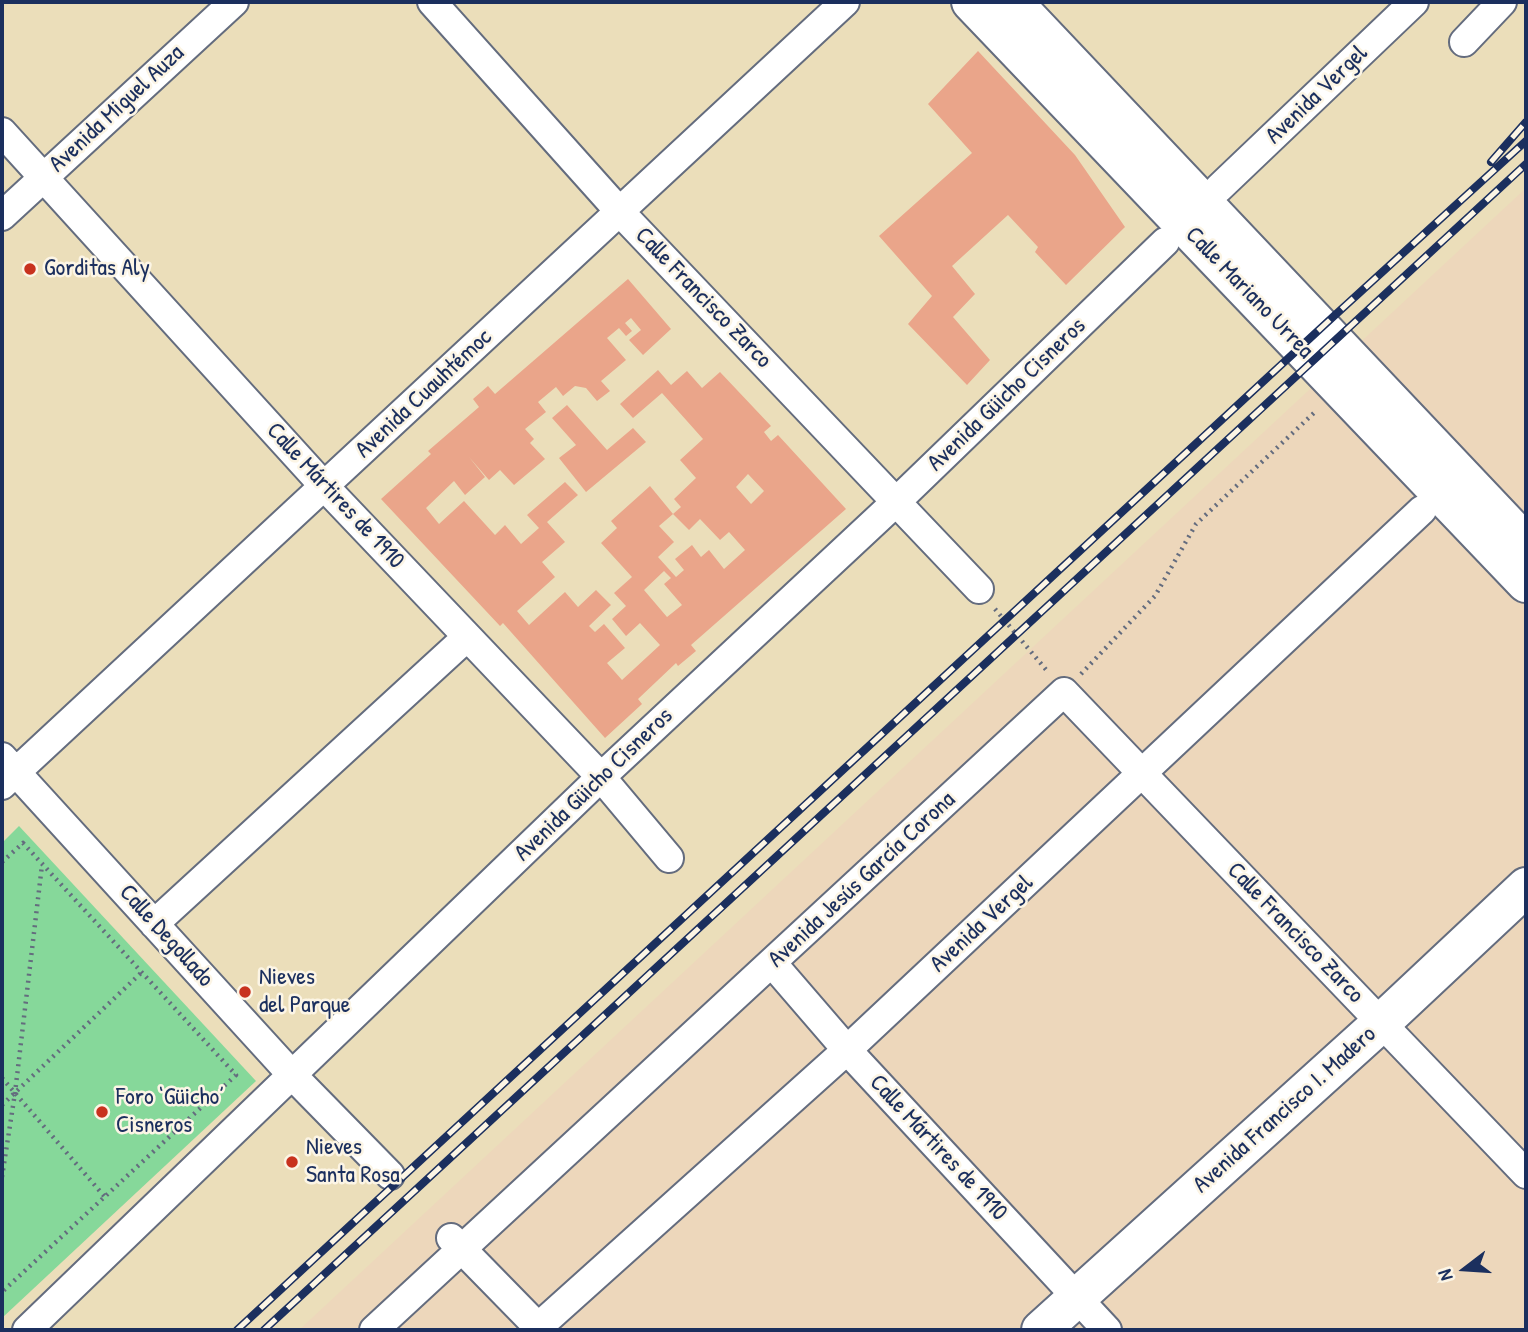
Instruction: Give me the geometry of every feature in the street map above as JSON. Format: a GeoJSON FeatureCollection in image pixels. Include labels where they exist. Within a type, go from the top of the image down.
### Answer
{"type":"FeatureCollection","features":[{"type":"Feature","properties":{"kind":"main road","name":"Calle Mariano Urrea"},"geometry":{"type":"LineString","coordinates":[[971,2],[1526,583]]}},
{"type":"Feature","properties":{"kind":"main road","name":"Calle Mariano Urrea"},"geometry":{"type":"LineString","coordinates":[[1013,2],[1526,544]]}},
{"type":"Feature","properties":{"kind":"main road","name":"Avenida Francisco I. Madero"},"geometry":{"type":"LineString","coordinates":[[1041,1330],[1381,1023],[1526,887]]}},
{"type":"Feature","properties":{"kind":"street","name":"Avenida Miguel Auza"},"geometry":{"type":"LineString","coordinates":[[2,216],[234,2]]}},
{"type":"Feature","properties":{"kind":"street","name":"Calle Francisco Zarco"},"geometry":{"type":"LineString","coordinates":[[432,2],[620,212],[979,589]]}},
{"type":"Feature","properties":{"kind":"street","name":"Avenida Cuauhtémoc"},"geometry":{"type":"LineString","coordinates":[[6,771],[324,486],[845,2]]}},
{"type":"Feature","properties":{"kind":"street","name":"Avenida Vergel"},"geometry":{"type":"LineString","coordinates":[[1219,188],[1414,2]]}},
{"type":"Feature","properties":{"kind":"street"},"geometry":{"type":"LineString","coordinates":[[1464,42],[1502,2]]}},
{"type":"Feature","properties":{"kind":"street","name":"Calle Mártires de 1910"},"geometry":{"type":"LineString","coordinates":[[2,132],[324,486],[601,777],[669,858]]}},
{"type":"Feature","properties":{"kind":"street","name":"Avenida Güicho Cisneros"},"geometry":{"type":"LineString","coordinates":[[27,1330],[601,777],[897,501],[1165,242]]}},
{"type":"Feature","properties":{"kind":"street","name":"Avenida Vergel"},"geometry":{"type":"LineString","coordinates":[[538,1329],[847,1050],[1422,510]]}},
{"type":"Feature","properties":{"kind":"street"},"geometry":{"type":"LineString","coordinates":[[154,923],[467,637]]}},
{"type":"Feature","properties":{"kind":"street","name":"Calle Francisco Zarco"},"geometry":{"type":"LineString","coordinates":[[1065,692],[1526,1174]]}},
{"type":"Feature","properties":{"kind":"street","name":"Avenida Jesús García Corona"},"geometry":{"type":"LineString","coordinates":[[374,1330],[456,1243],[772,963],[1065,692]]}},
{"type":"Feature","properties":{"kind":"street","name":"Calle Degollado"},"geometry":{"type":"LineString","coordinates":[[6,771],[154,923],[293,1076],[390,1175]]}},
{"type":"Feature","properties":{"kind":"street","name":"Calle Mártires de 1910"},"geometry":{"type":"LineString","coordinates":[[772,963],[847,1050],[1107,1330]]}},
{"type":"Feature","properties":{"kind":"street"},"geometry":{"type":"LineString","coordinates":[[456,1243],[538,1329]]}},
{"type":"Feature","properties":{"kind":"path"},"geometry":{"type":"LineString","coordinates":[[979,589],[1065,692],[1155,596],[1196,524],[1322,406]]}},
{"type":"Feature","properties":{"kind":"path"},"geometry":{"type":"LineString","coordinates":[[2,862],[23,842],[236,1075],[2,1293]]}},
{"type":"Feature","properties":{"kind":"path"},"geometry":{"type":"LineString","coordinates":[[2,1177],[15,1093],[42,864]]}},
{"type":"Feature","properties":{"kind":"path"},"geometry":{"type":"LineString","coordinates":[[2,1105],[142,972]]}},
{"type":"Feature","properties":{"kind":"path"},"geometry":{"type":"LineString","coordinates":[[2,1078],[106,1197]]}},
{"type":"Feature","properties":{"kind":"shaded area"},"geometry":{"type":"Polygon","coordinates":[[[1526,188],[1526,1330],[299,1330],[1526,188]]]}},
{"type":"Feature","properties":{"kind":"green space"},"geometry":{"type":"Polygon","coordinates":[[[19,826],[256,1081],[2,1318],[2,843],[19,826]]]}},
{"type":"Feature","properties":{"kind":"building"},"geometry":{"type":"Polygon","coordinates":[[[978,51],[1075,155],[1125,227],[1066,285],[1035,252],[1038,247],[1008,215],[952,266],[975,294],[953,317],[990,360],[967,385],[908,324],[932,296],[879,236],[972,153],[928,104],[978,51]]]}},
{"type":"Feature","properties":{"kind":"building"},"geometry":{"type":"Polygon","coordinates":[[[628,279],[671,329],[643,355],[629,340],[641,330],[631,318],[625,323],[632,331],[626,336],[619,328],[607,338],[626,360],[601,381],[610,391],[597,401],[586,388],[575,386],[563,396],[556,387],[538,402],[546,412],[525,429],[534,439],[530,443],[545,459],[514,485],[500,470],[489,480],[469,457],[485,477],[465,495],[454,481],[426,508],[439,524],[464,501],[495,535],[505,525],[521,544],[539,528],[527,515],[565,482],[578,495],[547,522],[565,542],[542,562],[555,577],[517,611],[529,625],[565,592],[578,607],[596,590],[611,605],[589,626],[595,632],[604,624],[625,648],[607,663],[622,680],[660,645],[640,623],[626,636],[612,619],[626,606],[614,593],[632,577],[601,543],[617,528],[611,521],[650,486],[673,514],[681,507],[674,499],[696,478],[680,460],[703,439],[662,393],[633,418],[620,404],[658,370],[671,385],[687,371],[702,388],[720,372],[771,426],[764,432],[771,441],[778,435],[846,509],[691,645],[696,651],[678,666],[676,663],[638,699],[642,704],[605,738],[503,623],[500,626],[381,499],[431,454],[428,451],[479,407],[473,399],[488,386],[495,394],[628,279]],[[748,474],[736,487],[751,504],[764,491],[748,474]],[[673,514],[659,526],[674,542],[658,557],[676,577],[684,570],[675,559],[692,545],[701,557],[709,550],[724,569],[745,550],[729,532],[720,540],[700,519],[689,530],[673,514]],[[664,571],[644,590],[667,617],[682,605],[664,584],[671,578],[664,571]]]}},
{"type":"Feature","properties":{"kind":"building"},"geometry":{"type":"Polygon","coordinates":[[[567,405],[607,450],[633,428],[646,442],[586,492],[559,458],[576,445],[552,418],[567,405]]]}},
{"type":"Feature","properties":{"kind":"railway"},"geometry":{"type":"LineString","coordinates":[[1491,162],[1526,122]]}},
{"type":"Feature","properties":{"kind":"railway"},"geometry":{"type":"LineString","coordinates":[[237,1330],[1526,141]]}},
{"type":"Feature","properties":{"kind":"railway"},"geometry":{"type":"LineString","coordinates":[[264,1330],[1526,164]]}},
{"type":"Feature","properties":{"kind":"place","name":"Gorditas Aly"},"geometry":{"type":"Point","coordinates":[30,269]}},
{"type":"Feature","properties":{"kind":"place","name":"Nieves del Parque"},"geometry":{"type":"Point","coordinates":[245,992]}},
{"type":"Feature","properties":{"kind":"place","name":"Foro ‘Güicho’ Cisneros"},"geometry":{"type":"Point","coordinates":[102,1112]}},
{"type":"Feature","properties":{"kind":"place","name":"Nieves Santa Rosa"},"geometry":{"type":"Point","coordinates":[292,1162]}}]}
